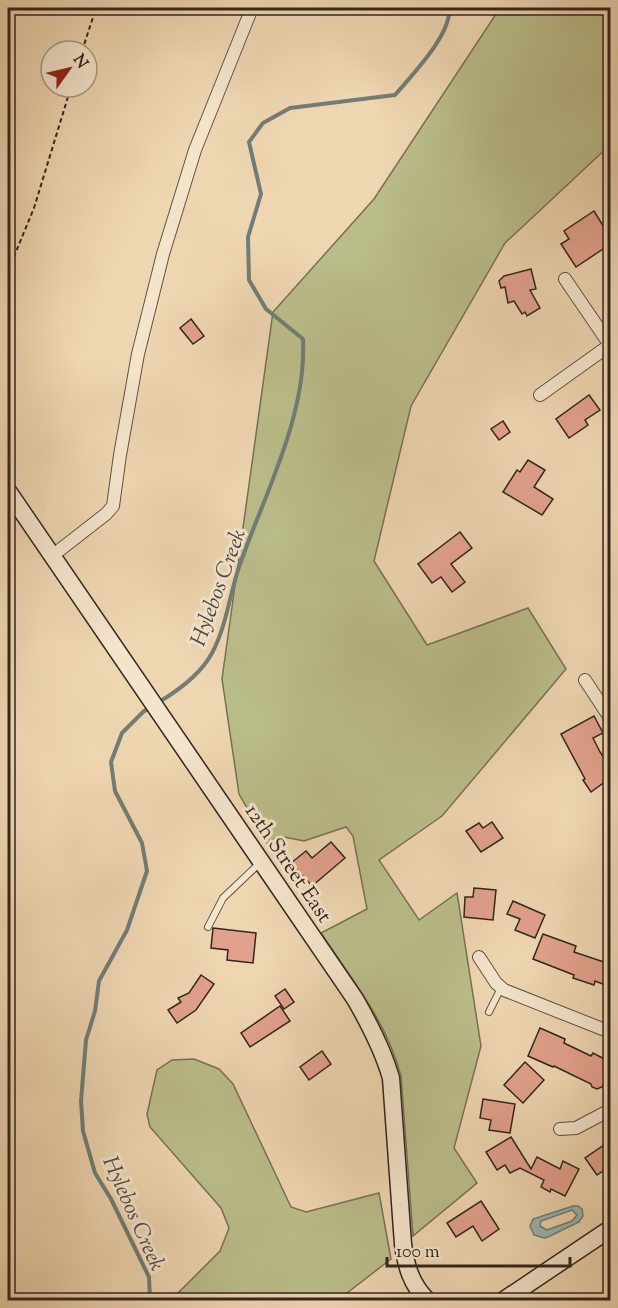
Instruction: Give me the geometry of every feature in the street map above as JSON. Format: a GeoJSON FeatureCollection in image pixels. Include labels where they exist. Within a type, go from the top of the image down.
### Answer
{"type":"FeatureCollection","features":[{"type":"Feature","properties":{"kind":"street"},"geometry":{"type":"LineString","coordinates":[[52,556],[113,506],[138,354],[163,254],[195,150],[252,8]]}},
{"type":"Feature","properties":{"kind":"street"},"geometry":{"type":"LineString","coordinates":[[540,394],[610,345],[565,279]]}},
{"type":"Feature","properties":{"kind":"street","name":"12th Street East"},"geometry":{"type":"LineString","coordinates":[[8,491],[355,999],[385,1058],[392,1096],[403,1244],[407,1267],[415,1286],[426,1300]]}},
{"type":"Feature","properties":{"kind":"street"},"geometry":{"type":"LineString","coordinates":[[585,680],[610,718]]}},
{"type":"Feature","properties":{"kind":"street"},"geometry":{"type":"LineString","coordinates":[[479,957],[501,987],[535,1003],[610,1032]]}},
{"type":"Feature","properties":{"kind":"street"},"geometry":{"type":"LineString","coordinates":[[560,1129],[576,1128],[610,1110]]}},
{"type":"Feature","properties":{"kind":"street"},"geometry":{"type":"LineString","coordinates":[[504,1300],[610,1229]]}},
{"type":"Feature","properties":{"kind":"lane"},"geometry":{"type":"LineString","coordinates":[[208,927],[223,898],[261,861]]}},
{"type":"Feature","properties":{"kind":"lane"},"geometry":{"type":"LineString","coordinates":[[489,1012],[501,987]]}},
{"type":"Feature","properties":{"kind":"path"},"geometry":{"type":"LineString","coordinates":[[86,39],[96,8]]}},
{"type":"Feature","properties":{"kind":"path"},"geometry":{"type":"LineString","coordinates":[[8,271],[34,208],[67,99]]}},
{"type":"Feature","properties":{"kind":"green space"},"geometry":{"type":"Polygon","coordinates":[[[504,8],[610,8],[610,145],[505,243],[411,406],[374,561],[427,645],[528,608],[566,669],[442,816],[379,860],[419,920],[457,893],[481,1046],[454,1148],[477,1183],[413,1236],[401,1076],[395,1056],[387,1037],[356,984],[321,933],[367,909],[353,836],[346,827],[304,841],[279,836],[267,843],[239,794],[222,679],[273,312],[374,199],[496,14],[504,8]]]}},
{"type":"Feature","properties":{"kind":"green space"},"geometry":{"type":"Polygon","coordinates":[[[194,1059],[219,1069],[233,1084],[291,1207],[306,1212],[379,1193],[391,1259],[338,1300],[171,1300],[220,1251],[229,1228],[221,1208],[150,1127],[147,1114],[157,1070],[172,1060],[194,1059]]]}},
{"type":"Feature","properties":{"kind":"water"},"geometry":{"type":"Polygon","coordinates":[[[573,1206],[582,1209],[583,1216],[579,1222],[544,1238],[534,1235],[530,1226],[533,1219],[573,1206]],[[572,1210],[541,1221],[540,1226],[547,1230],[572,1221],[577,1215],[572,1210]]]}},
{"type":"Feature","properties":{"kind":"building"},"geometry":{"type":"Polygon","coordinates":[[[594,211],[610,240],[604,245],[606,247],[576,267],[561,244],[569,239],[564,231],[594,211]]]}},
{"type":"Feature","properties":{"kind":"building"},"geometry":{"type":"Polygon","coordinates":[[[531,269],[536,289],[530,290],[540,308],[527,316],[525,312],[522,314],[514,301],[508,303],[505,287],[501,288],[499,281],[504,276],[531,269]]]}},
{"type":"Feature","properties":{"kind":"building"},"geometry":{"type":"Polygon","coordinates":[[[191,319],[204,336],[193,344],[180,328],[191,319]]]}},
{"type":"Feature","properties":{"kind":"building"},"geometry":{"type":"Polygon","coordinates":[[[589,395],[600,410],[585,420],[588,425],[569,438],[556,419],[589,395]]]}},
{"type":"Feature","properties":{"kind":"building"},"geometry":{"type":"Polygon","coordinates":[[[503,421],[510,432],[499,440],[491,429],[503,421]]]}},
{"type":"Feature","properties":{"kind":"building"},"geometry":{"type":"Polygon","coordinates":[[[528,460],[545,470],[534,487],[553,499],[542,515],[503,492],[517,470],[520,472],[528,460]]]}},
{"type":"Feature","properties":{"kind":"building"},"geometry":{"type":"Polygon","coordinates":[[[460,532],[472,548],[451,564],[465,582],[452,592],[441,577],[432,583],[418,564],[460,532]]]}},
{"type":"Feature","properties":{"kind":"building"},"geometry":{"type":"Polygon","coordinates":[[[594,716],[603,733],[593,738],[610,768],[610,778],[591,792],[561,734],[594,716]]]}},
{"type":"Feature","properties":{"kind":"building"},"geometry":{"type":"Polygon","coordinates":[[[492,822],[503,838],[481,852],[466,831],[479,823],[483,828],[492,822]]]}},
{"type":"Feature","properties":{"kind":"building"},"geometry":{"type":"Polygon","coordinates":[[[331,842],[345,858],[312,886],[291,863],[306,851],[312,858],[331,842]]]}},
{"type":"Feature","properties":{"kind":"building"},"geometry":{"type":"Polygon","coordinates":[[[474,888],[496,890],[493,920],[464,917],[465,897],[473,897],[474,888]]]}},
{"type":"Feature","properties":{"kind":"building"},"geometry":{"type":"Polygon","coordinates":[[[513,901],[545,915],[535,938],[515,930],[520,919],[507,914],[513,901]]]}},
{"type":"Feature","properties":{"kind":"building"},"geometry":{"type":"Polygon","coordinates":[[[213,928],[256,933],[253,963],[227,960],[228,950],[211,948],[213,928]]]}},
{"type":"Feature","properties":{"kind":"building"},"geometry":{"type":"Polygon","coordinates":[[[543,934],[576,946],[574,952],[610,964],[608,986],[595,981],[594,985],[573,978],[574,975],[533,959],[543,934]]]}},
{"type":"Feature","properties":{"kind":"building"},"geometry":{"type":"Polygon","coordinates":[[[201,975],[214,984],[196,1010],[177,1023],[168,1010],[181,1002],[178,998],[189,993],[201,975]]]}},
{"type":"Feature","properties":{"kind":"building"},"geometry":{"type":"Polygon","coordinates":[[[285,989],[294,1002],[284,1009],[275,996],[285,989]]]}},
{"type":"Feature","properties":{"kind":"building"},"geometry":{"type":"Polygon","coordinates":[[[280,1006],[290,1021],[250,1047],[241,1033],[280,1006]]]}},
{"type":"Feature","properties":{"kind":"building"},"geometry":{"type":"Polygon","coordinates":[[[540,1028],[565,1039],[564,1043],[591,1056],[593,1053],[610,1062],[610,1072],[602,1087],[597,1089],[592,1087],[591,1084],[554,1066],[528,1056],[540,1028]]]}},
{"type":"Feature","properties":{"kind":"building"},"geometry":{"type":"Polygon","coordinates":[[[322,1051],[331,1064],[309,1080],[300,1067],[322,1051]]]}},
{"type":"Feature","properties":{"kind":"building"},"geometry":{"type":"Polygon","coordinates":[[[525,1062],[544,1080],[523,1103],[504,1085],[525,1062]]]}},
{"type":"Feature","properties":{"kind":"building"},"geometry":{"type":"Polygon","coordinates":[[[483,1099],[515,1104],[510,1133],[489,1130],[491,1120],[480,1118],[483,1099]]]}},
{"type":"Feature","properties":{"kind":"building"},"geometry":{"type":"Polygon","coordinates":[[[511,1137],[531,1169],[537,1157],[560,1169],[563,1161],[579,1169],[565,1196],[541,1187],[544,1180],[520,1168],[510,1173],[505,1165],[497,1170],[486,1152],[511,1137]]]}},
{"type":"Feature","properties":{"kind":"building"},"geometry":{"type":"Polygon","coordinates":[[[610,1141],[610,1182],[603,1171],[597,1175],[585,1158],[610,1141]]]}},
{"type":"Feature","properties":{"kind":"building"},"geometry":{"type":"Polygon","coordinates":[[[481,1201],[499,1229],[482,1241],[473,1226],[456,1237],[447,1223],[481,1201]]]}},
{"type":"Feature","properties":{"kind":"waterway","name":"Hylebos Creek"},"geometry":{"type":"LineString","coordinates":[[159,702],[196,675],[217,643],[238,570],[281,456],[298,398],[303,339],[266,309],[249,280],[248,237],[261,194],[249,142],[263,123],[290,108],[395,95],[438,42],[448,18],[449,8]]}},
{"type":"Feature","properties":{"kind":"waterway","name":"Hylebos Creek"},"geometry":{"type":"LineString","coordinates":[[150,707],[122,733],[111,762],[115,791],[142,843],[147,871],[127,930],[99,981],[95,1011],[86,1040],[81,1101],[83,1131],[95,1173],[111,1199],[149,1277],[150,1300]]}}]}
